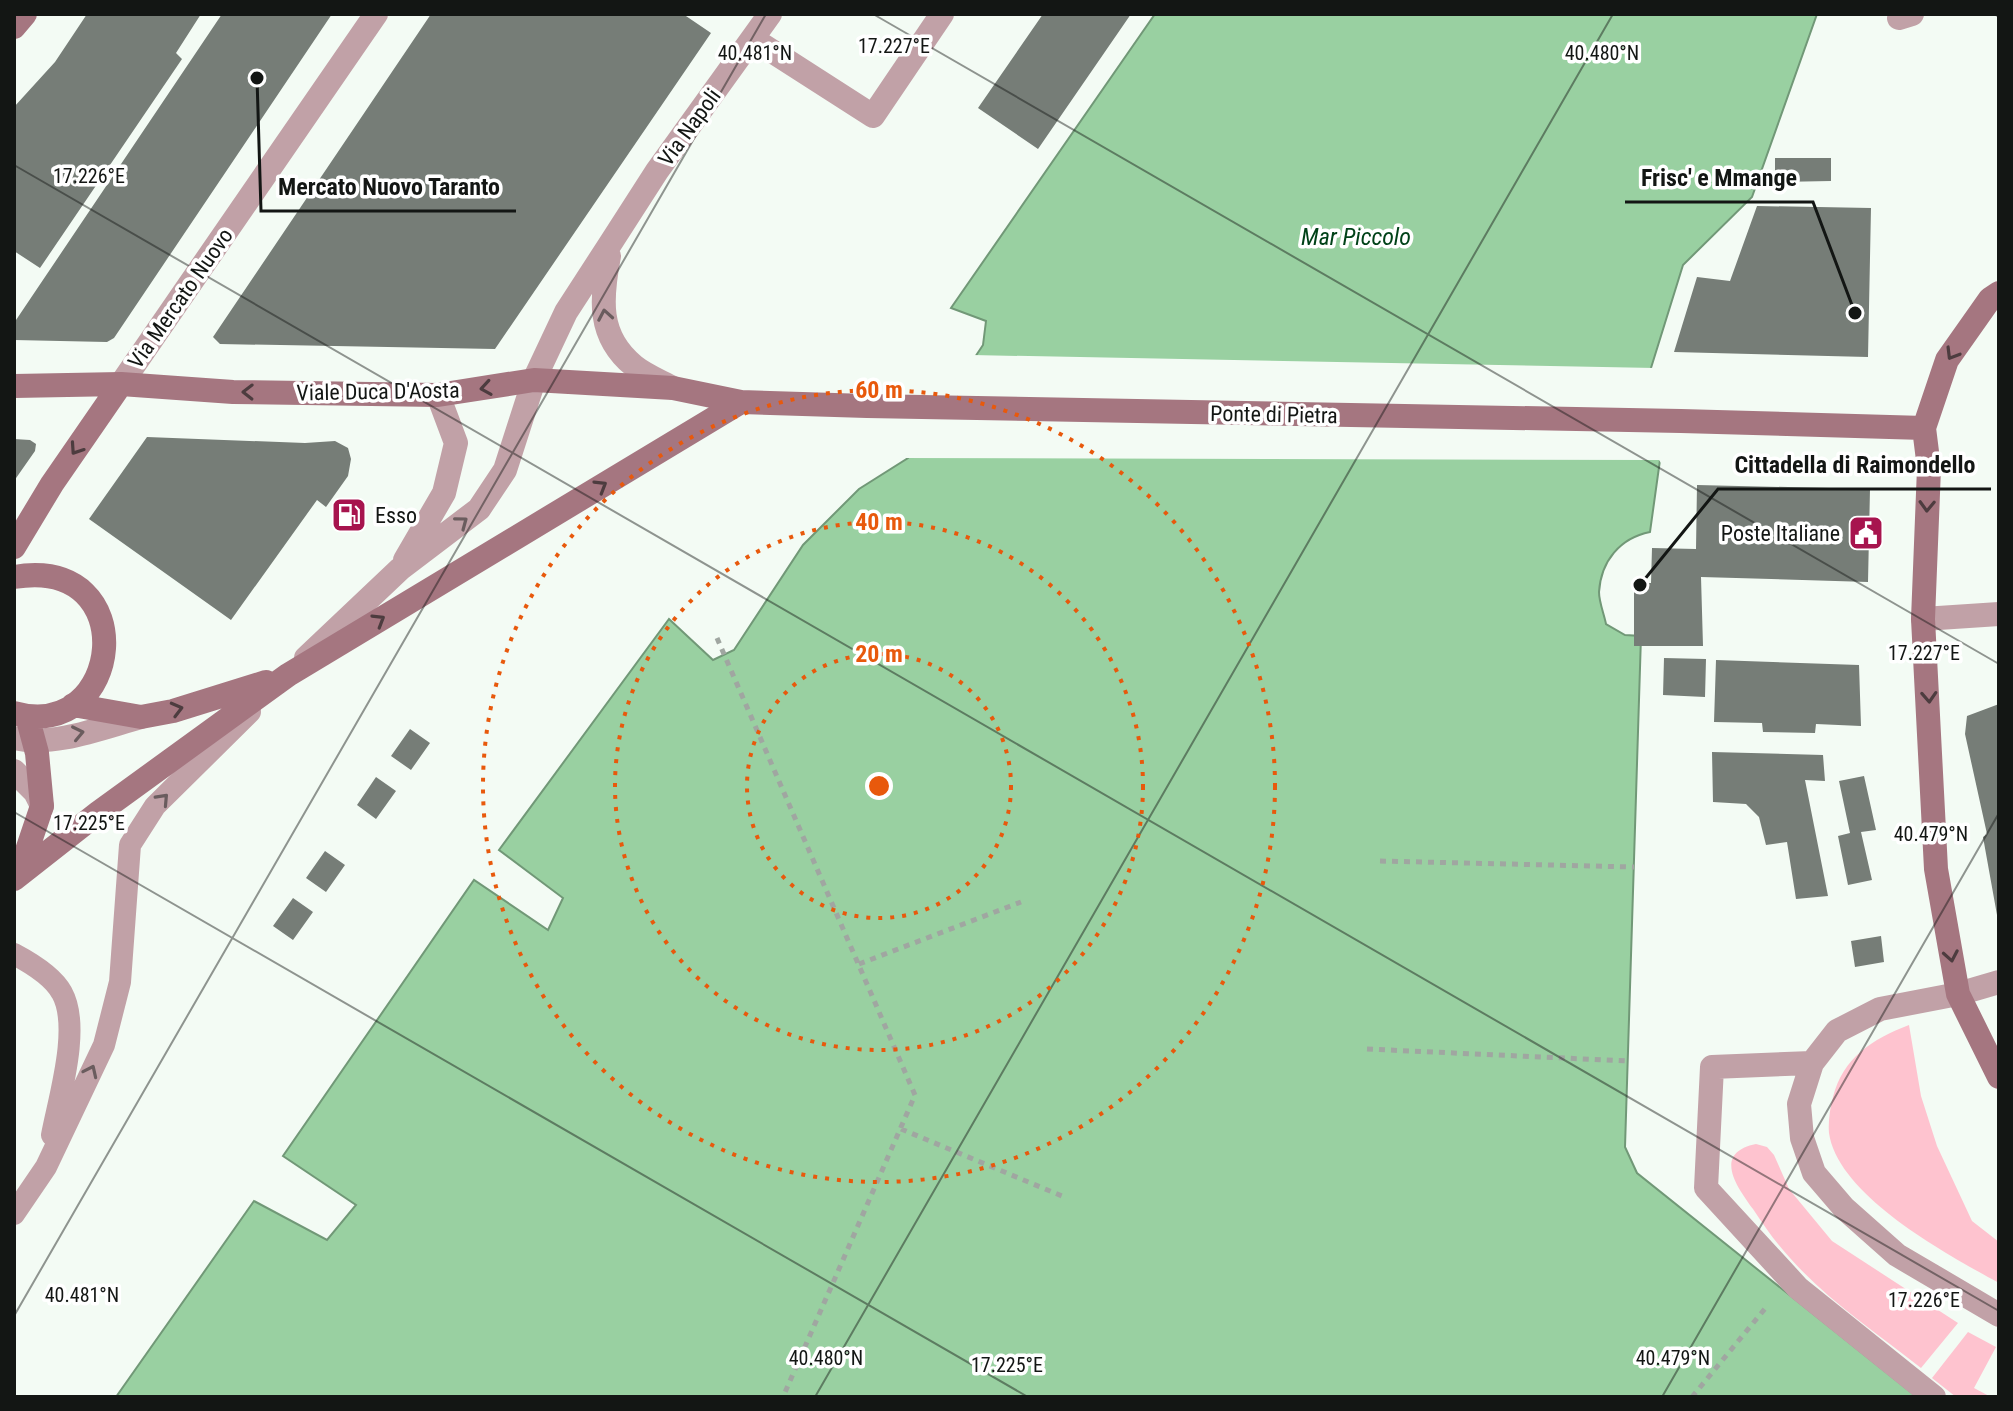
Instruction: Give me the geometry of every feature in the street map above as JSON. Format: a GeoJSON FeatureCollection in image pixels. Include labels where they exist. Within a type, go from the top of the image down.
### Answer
{"type":"FeatureCollection","features":[{"type":"Feature","properties":{"kind":"main road"},"geometry":{"type":"LineString","coordinates":[[14,27],[25,14]]}},
{"type":"Feature","properties":{"kind":"main road"},"geometry":{"type":"LineString","coordinates":[[1999,293],[1990,299],[1947,360],[1924,428],[1929,468],[1923,619],[1936,869],[1958,994],[1999,1077]]}},
{"type":"Feature","properties":{"kind":"main road","name":"Viale Duca D'Aosta"},"geometry":{"type":"LineString","coordinates":[[14,386],[121,384],[233,392],[438,395],[534,380],[673,388],[741,402]]}},
{"type":"Feature","properties":{"kind":"main road"},"geometry":{"type":"LineString","coordinates":[[14,547],[52,484],[121,384]]}},
{"type":"Feature","properties":{"kind":"main road"},"geometry":{"type":"LineString","coordinates":[[17,876],[288,675],[741,402]]}},
{"type":"Feature","properties":{"kind":"main road","name":"Ponte di Pietra"},"geometry":{"type":"LineString","coordinates":[[741,402],[1924,428]]}},
{"type":"Feature","properties":{"kind":"main road"},"geometry":{"type":"LineString","coordinates":[[14,577],[35,573],[57,577],[77,588],[93,604],[103,625],[105,647],[101,669],[90,689],[73,705],[20,723],[42,806],[17,876]]}},
{"type":"Feature","properties":{"kind":"main road"},"geometry":{"type":"LineString","coordinates":[[73,705],[141,717],[173,711],[288,675]]}},
{"type":"Feature","properties":{"kind":"street","name":"Via Mercato Nuovo"},"geometry":{"type":"LineString","coordinates":[[121,384],[376,14]]}},
{"type":"Feature","properties":{"kind":"street","name":"Via Napoli"},"geometry":{"type":"LineString","coordinates":[[400,569],[479,509],[505,470],[534,380],[566,312],[657,171],[770,14]]}},
{"type":"Feature","properties":{"kind":"street"},"geometry":{"type":"LineString","coordinates":[[753,39],[873,116],[942,14]]}},
{"type":"Feature","properties":{"kind":"street"},"geometry":{"type":"LineString","coordinates":[[612,241],[602,295],[610,341],[635,367],[673,388]]}},
{"type":"Feature","properties":{"kind":"street"},"geometry":{"type":"LineString","coordinates":[[288,675],[400,569],[444,493],[456,443],[438,395]]}},
{"type":"Feature","properties":{"kind":"street"},"geometry":{"type":"LineString","coordinates":[[1923,619],[1999,614]]}},
{"type":"Feature","properties":{"kind":"street"},"geometry":{"type":"LineString","coordinates":[[20,723],[98,729],[141,717]]}},
{"type":"Feature","properties":{"kind":"street"},"geometry":{"type":"LineString","coordinates":[[14,771],[35,792],[42,806]]}},
{"type":"Feature","properties":{"kind":"street"},"geometry":{"type":"LineString","coordinates":[[1995,983],[1958,994],[1880,1009],[1837,1031],[1812,1063],[1799,1104],[1802,1138],[1814,1173],[1844,1208],[1897,1255],[1999,1315]]}},
{"type":"Feature","properties":{"kind":"street"},"geometry":{"type":"LineString","coordinates":[[1812,1063],[1712,1067],[1706,1188],[1798,1288],[1934,1397]]}},
{"type":"Feature","properties":{"kind":"lane"},"geometry":{"type":"LineString","coordinates":[[14,1214],[46,1167],[104,1045],[120,982],[130,845],[155,806],[288,675]]}},
{"type":"Feature","properties":{"kind":"lane"},"geometry":{"type":"LineString","coordinates":[[14,954],[33,964],[62,994],[71,1036],[46,1167]]}},
{"type":"Feature","properties":{"kind":"path"},"geometry":{"type":"LineString","coordinates":[[717,638],[915,1095],[783,1397]]}},
{"type":"Feature","properties":{"kind":"path"},"geometry":{"type":"LineString","coordinates":[[1380,861],[1634,867]]}},
{"type":"Feature","properties":{"kind":"path"},"geometry":{"type":"LineString","coordinates":[[859,964],[1021,902]]}},
{"type":"Feature","properties":{"kind":"path"},"geometry":{"type":"LineString","coordinates":[[1367,1049],[1628,1061]]}},
{"type":"Feature","properties":{"kind":"path"},"geometry":{"type":"LineString","coordinates":[[901,1129],[1062,1196]]}},
{"type":"Feature","properties":{"kind":"path"},"geometry":{"type":"LineString","coordinates":[[1692,1397],[1777,1295]]}},
{"type":"Feature","properties":{"kind":"shaded area"},"geometry":{"type":"Polygon","coordinates":[[[1909,1025],[1921,1096],[1937,1146],[1972,1221],[1999,1242],[1999,1283],[1952,1257],[1898,1221],[1852,1179],[1837,1156],[1829,1133],[1829,1120],[1833,1097],[1844,1071],[1871,1044],[1909,1025]]]}},
{"type":"Feature","properties":{"kind":"shaded area"},"geometry":{"type":"Polygon","coordinates":[[[1756,1144],[1767,1147],[1774,1155],[1789,1189],[1832,1241],[1958,1323],[1921,1368],[1820,1288],[1770,1234],[1732,1172],[1731,1163],[1735,1155],[1743,1148],[1756,1144]]]}},
{"type":"Feature","properties":{"kind":"shaded area"},"geometry":{"type":"Polygon","coordinates":[[[1968,1332],[1996,1347],[1974,1388],[1991,1397],[1956,1397],[1932,1378],[1968,1332]]]}},
{"type":"Feature","properties":{"kind":"water","name":"Mar Piccolo"},"geometry":{"type":"Polygon","coordinates":[[[1155,14],[1817,14],[1752,197],[1683,265],[1646,384],[1660,460],[1650,532],[1621,545],[1608,561],[1601,581],[1599,596],[1606,624],[1625,635],[1641,636],[1625,1147],[1637,1173],[1917,1397],[116,1397],[254,1201],[327,1240],[356,1205],[283,1156],[474,880],[548,930],[563,898],[499,850],[669,619],[713,660],[734,650],[803,545],[859,489],[908,458],[983,345],[986,321],[951,308],[1155,14]]]}},
{"type":"Feature","properties":{"kind":"pier"},"geometry":{"type":"Polygon","coordinates":[[[972,355],[1655,368],[1650,385],[1663,466],[1659,460],[901,458],[972,355]]]}},
{"type":"Feature","properties":{"kind":"building"},"geometry":{"type":"Polygon","coordinates":[[[87,14],[201,14],[176,53],[182,59],[40,268],[14,251],[14,107],[55,62],[87,14]]]}},
{"type":"Feature","properties":{"kind":"building"},"geometry":{"type":"Polygon","coordinates":[[[222,14],[332,14],[114,338],[107,342],[14,340],[14,323],[222,14]]]}},
{"type":"Feature","properties":{"kind":"building"},"geometry":{"type":"Polygon","coordinates":[[[431,14],[683,14],[711,33],[495,349],[220,344],[213,337],[431,14]]]}},
{"type":"Feature","properties":{"kind":"building"},"geometry":{"type":"Polygon","coordinates":[[[1043,14],[1131,14],[1038,149],[978,108],[1043,14]]]}},
{"type":"Feature","properties":{"kind":"building"},"geometry":{"type":"Polygon","coordinates":[[[1775,158],[1831,158],[1831,181],[1775,182],[1775,158]]]}},
{"type":"Feature","properties":{"kind":"building"},"geometry":{"type":"Polygon","coordinates":[[[1757,206],[1871,208],[1868,357],[1674,352],[1697,277],[1730,281],[1757,206]]]}},
{"type":"Feature","properties":{"kind":"building"},"geometry":{"type":"Polygon","coordinates":[[[147,437],[305,443],[335,441],[348,448],[351,459],[348,476],[326,507],[317,500],[231,620],[89,519],[147,437]]]}},
{"type":"Feature","properties":{"kind":"building"},"geometry":{"type":"Polygon","coordinates":[[[14,439],[30,440],[36,444],[35,451],[14,481],[14,439]]]}},
{"type":"Feature","properties":{"kind":"building"},"geometry":{"type":"Polygon","coordinates":[[[1697,485],[1870,489],[1868,582],[1701,577],[1703,646],[1634,646],[1634,583],[1651,583],[1652,548],[1696,549],[1697,485]]]}},
{"type":"Feature","properties":{"kind":"building"},"geometry":{"type":"Polygon","coordinates":[[[1664,658],[1706,659],[1705,697],[1663,695],[1664,658]]]}},
{"type":"Feature","properties":{"kind":"building"},"geometry":{"type":"Polygon","coordinates":[[[1716,660],[1859,665],[1861,726],[1816,724],[1815,733],[1763,732],[1762,723],[1714,722],[1716,660]]]}},
{"type":"Feature","properties":{"kind":"building"},"geometry":{"type":"Polygon","coordinates":[[[1999,704],[1997,915],[1983,837],[1987,834],[1965,734],[1967,716],[1999,704]]]}},
{"type":"Feature","properties":{"kind":"building"},"geometry":{"type":"Polygon","coordinates":[[[410,729],[430,743],[411,770],[391,756],[410,729]]]}},
{"type":"Feature","properties":{"kind":"building"},"geometry":{"type":"Polygon","coordinates":[[[1712,752],[1823,755],[1825,781],[1805,780],[1828,896],[1796,899],[1787,842],[1766,845],[1759,817],[1746,804],[1713,802],[1712,752]]]}},
{"type":"Feature","properties":{"kind":"building"},"geometry":{"type":"Polygon","coordinates":[[[1864,776],[1876,830],[1861,832],[1872,880],[1848,885],[1838,836],[1850,833],[1839,781],[1864,776]]]}},
{"type":"Feature","properties":{"kind":"building"},"geometry":{"type":"Polygon","coordinates":[[[376,777],[396,791],[376,819],[357,805],[376,777]]]}},
{"type":"Feature","properties":{"kind":"building"},"geometry":{"type":"Polygon","coordinates":[[[325,851],[345,865],[326,892],[306,878],[325,851]]]}},
{"type":"Feature","properties":{"kind":"building"},"geometry":{"type":"Polygon","coordinates":[[[293,898],[313,912],[293,940],[273,926],[293,898]]]}},
{"type":"Feature","properties":{"kind":"building"},"geometry":{"type":"Polygon","coordinates":[[[1881,936],[1884,962],[1855,967],[1851,941],[1881,936]]]}},
{"type":"Feature","properties":{"kind":"place","name":"Mercato Nuovo Taranto"},"geometry":{"type":"Point","coordinates":[257,78]}},
{"type":"Feature","properties":{"kind":"place","name":"Frisc' e Mmange"},"geometry":{"type":"Point","coordinates":[1855,313]}},
{"type":"Feature","properties":{"kind":"place","name":"Esso"},"geometry":{"type":"Point","coordinates":[349,515]}},
{"type":"Feature","properties":{"kind":"place","name":"Poste Italiane"},"geometry":{"type":"Point","coordinates":[1866,533]}},
{"type":"Feature","properties":{"kind":"place","name":"Cittadella di Raimondello"},"geometry":{"type":"Point","coordinates":[1640,585]}}]}
